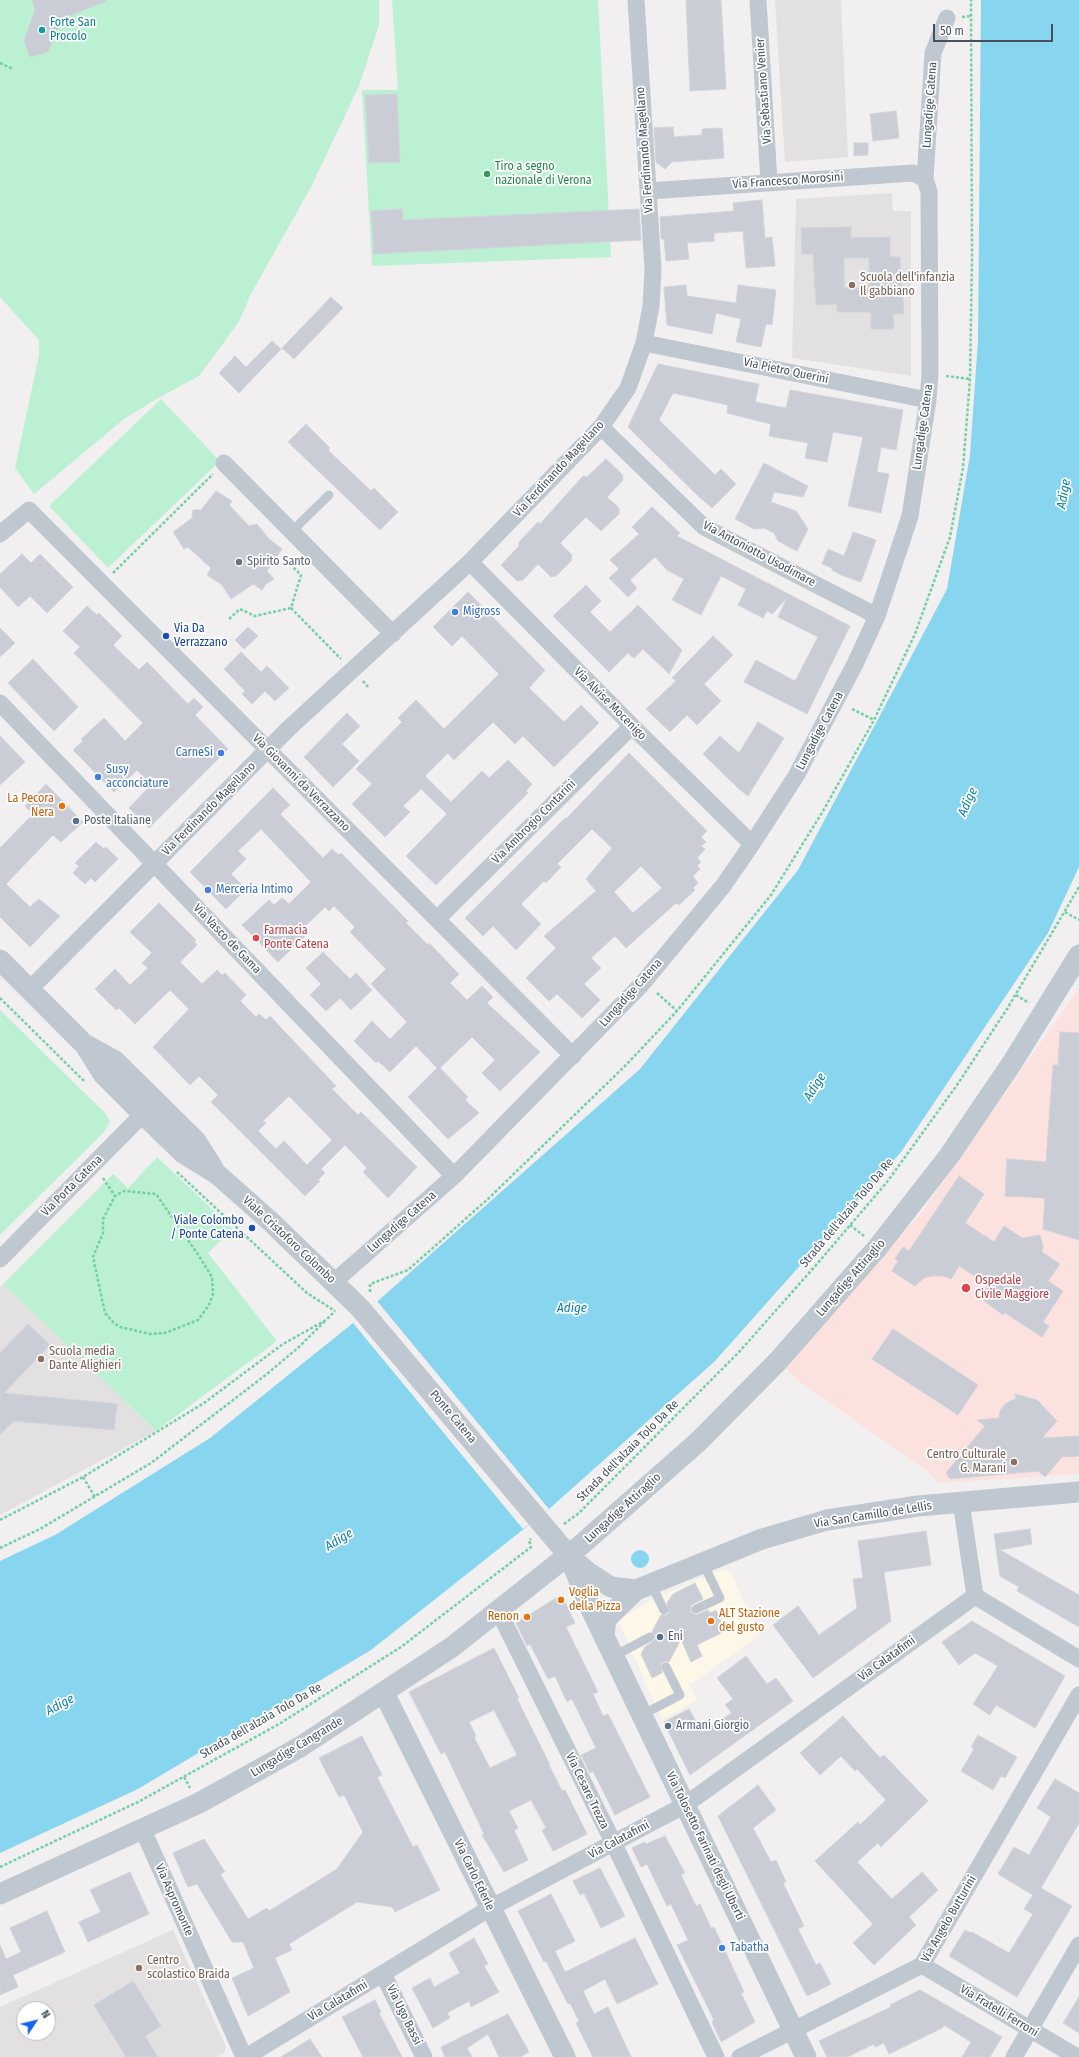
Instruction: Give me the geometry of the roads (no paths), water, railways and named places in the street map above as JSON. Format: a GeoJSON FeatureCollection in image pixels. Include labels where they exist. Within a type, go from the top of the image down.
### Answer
{"type":"FeatureCollection","features":[{"type":"Feature","properties":{"kind":"street","name":"Via Ferdinando Magellano"},"geometry":{"type":"LineString","coordinates":[[30,990],[267,750],[351,670],[393,634],[470,562],[601,427],[628,388],[644,343],[651,306],[653,270],[636,0]]}},
{"type":"Feature","properties":{"kind":"street","name":"Via Sebastiano Venier"},"geometry":{"type":"LineString","coordinates":[[758,0],[770,182]]}},
{"type":"Feature","properties":{"kind":"street","name":"Lungadige Catena"},"geometry":{"type":"LineString","coordinates":[[335,1281],[454,1176],[641,985],[723,886],[752,844],[803,762],[855,664],[877,616],[910,516],[928,400],[930,373],[929,192],[925,179],[933,53],[947,18]]}},
{"type":"Feature","properties":{"kind":"street","name":"Via Francesco Morosini"},"geometry":{"type":"LineString","coordinates":[[649,191],[913,173],[925,179]]}},
{"type":"Feature","properties":{"kind":"street","name":"Via Pietro Querini"},"geometry":{"type":"LineString","coordinates":[[644,343],[928,400]]}},
{"type":"Feature","properties":{"kind":"street","name":"Via Antoniotto Usodimare"},"geometry":{"type":"LineString","coordinates":[[601,427],[704,527],[877,616]]}},
{"type":"Feature","properties":{"kind":"street"},"geometry":{"type":"LineString","coordinates":[[224,463],[393,634]]}},
{"type":"Feature","properties":{"kind":"street","name":"Via Giovanni da Verrazzano"},"geometry":{"type":"LineString","coordinates":[[0,534],[29,510],[573,1056]]}},
{"type":"Feature","properties":{"kind":"street","name":"Via Alvise Mocenigo"},"geometry":{"type":"LineString","coordinates":[[470,562],[632,726],[752,844]]}},
{"type":"Feature","properties":{"kind":"street","name":"Via Vasco de Gama"},"geometry":{"type":"LineString","coordinates":[[0,703],[454,1176]]}},
{"type":"Feature","properties":{"kind":"street","name":"Via Ambrogio Contarini"},"geometry":{"type":"LineString","coordinates":[[437,919],[632,726]]}},
{"type":"Feature","properties":{"kind":"street","name":"Lungadige Attiraglio"},"geometry":{"type":"LineString","coordinates":[[569,1556],[700,1440],[779,1360],[878,1247],[949,1156],[1012,1063],[1079,955]]}},
{"type":"Feature","properties":{"kind":"street","name":"Viale Cristoforo Colombo"},"geometry":{"type":"LineString","coordinates":[[0,960],[86,1045],[103,1074],[143,1114],[184,1152],[217,1174],[335,1281],[351,1311]]}},
{"type":"Feature","properties":{"kind":"street","name":"Viale Cristoforo Colombo"},"geometry":{"type":"LineString","coordinates":[[86,1045],[115,1061],[196,1141],[217,1174]]}},
{"type":"Feature","properties":{"kind":"street","name":"Via Porta Catena"},"geometry":{"type":"LineString","coordinates":[[0,1259],[143,1114]]}},
{"type":"Feature","properties":{"kind":"street","name":"Ponte Catena"},"geometry":{"type":"LineString","coordinates":[[351,1311],[546,1529]]}},
{"type":"Feature","properties":{"kind":"street","name":"Via San Camillo de Lellis"},"geometry":{"type":"LineString","coordinates":[[569,1556],[589,1573],[611,1587],[644,1587],[762,1539],[827,1520],[918,1506],[1079,1492]]}},
{"type":"Feature","properties":{"kind":"street"},"geometry":{"type":"LineString","coordinates":[[961,1502],[975,1596],[1079,1659]]}},
{"type":"Feature","properties":{"kind":"street","name":"Via Tolosetto Farinati degli Uberti"},"geometry":{"type":"LineString","coordinates":[[546,1529],[569,1556],[604,1636],[806,2057]]}},
{"type":"Feature","properties":{"kind":"street","name":"Lungadige Cangrande"},"geometry":{"type":"LineString","coordinates":[[0,1894],[199,1804],[300,1747],[452,1647],[569,1556]]}},
{"type":"Feature","properties":{"kind":"street"},"geometry":{"type":"LineString","coordinates":[[604,1636],[606,1619],[644,1587]]}},
{"type":"Feature","properties":{"kind":"street","name":"Via Calatafimi"},"geometry":{"type":"LineString","coordinates":[[245,2057],[490,1908],[685,1805],[975,1596]]}},
{"type":"Feature","properties":{"kind":"street","name":"Via Cesare Trezza"},"geometry":{"type":"LineString","coordinates":[[498,1612],[613,1842],[716,2057]]}},
{"type":"Feature","properties":{"kind":"street","name":"Via Carlo Ederle"},"geometry":{"type":"LineString","coordinates":[[384,1693],[565,2057]]}},
{"type":"Feature","properties":{"kind":"street","name":"Via Angelo Butturini"},"geometry":{"type":"LineString","coordinates":[[740,2057],[922,1965],[1079,1695]]}},
{"type":"Feature","properties":{"kind":"street","name":"Via Aspromonte"},"geometry":{"type":"LineString","coordinates":[[143,1830],[245,2057]]}},
{"type":"Feature","properties":{"kind":"street"},"geometry":{"type":"LineString","coordinates":[[1014,2057],[1079,1946]]}},
{"type":"Feature","properties":{"kind":"street","name":"Via Fratelli Ferroni"},"geometry":{"type":"LineString","coordinates":[[922,1965],[1077,2057]]}},
{"type":"Feature","properties":{"kind":"street","name":"Via Ugo Bassi"},"geometry":{"type":"LineString","coordinates":[[383,1974],[424,2057]]}},
{"type":"Feature","properties":{"kind":"lane"},"geometry":{"type":"LineString","coordinates":[[292,531],[329,495]]}},
{"type":"Feature","properties":{"kind":"lane"},"geometry":{"type":"LineString","coordinates":[[696,1610],[720,1598],[703,1563]]}},
{"type":"Feature","properties":{"kind":"lane"},"geometry":{"type":"LineString","coordinates":[[644,1587],[664,1610]]}},
{"type":"Feature","properties":{"kind":"lane"},"geometry":{"type":"LineString","coordinates":[[614,1656],[650,1637]]}},
{"type":"Feature","properties":{"kind":"lane"},"geometry":{"type":"LineString","coordinates":[[642,1715],[680,1695],[666,1667]]}},
{"type":"Feature","properties":{"kind":"water","name":"Adige"},"geometry":{"type":"Polygon","coordinates":[[[981,0],[1079,0],[1079,867],[1048,933],[901,1152],[715,1361],[549,1509],[371,1650],[138,1789],[0,1853],[0,1561],[55,1535],[210,1438],[353,1323],[640,1069],[798,870],[947,589],[970,455],[978,341],[981,0]]]}},
{"type":"Feature","properties":{"kind":"water"},"geometry":{"type":"Polygon","coordinates":[[[636,1550],[644,1550],[649,1555],[647,1566],[644,1568],[636,1568],[631,1563],[631,1555],[636,1550]]]}},
{"type":"Feature","properties":{"kind":"place","name":"Forte San Procolo"},"geometry":{"type":"Point","coordinates":[42,30]}},
{"type":"Feature","properties":{"kind":"place","name":"Tiro a segno nazionale di Verona"},"geometry":{"type":"Point","coordinates":[487,174]}},
{"type":"Feature","properties":{"kind":"place","name":"Scuola dell'infanzia Il gabbiano"},"geometry":{"type":"Point","coordinates":[852,285]}},
{"type":"Feature","properties":{"kind":"place","name":"Spirito Santo"},"geometry":{"type":"Point","coordinates":[239,562]}},
{"type":"Feature","properties":{"kind":"place","name":"Migross"},"geometry":{"type":"Point","coordinates":[455,612]}},
{"type":"Feature","properties":{"kind":"place","name":"Via Da Verrazzano"},"geometry":{"type":"Point","coordinates":[166,636]}},
{"type":"Feature","properties":{"kind":"place","name":"CarneSi"},"geometry":{"type":"Point","coordinates":[221,753]}},
{"type":"Feature","properties":{"kind":"place","name":"Susy acconciature"},"geometry":{"type":"Point","coordinates":[98,777]}},
{"type":"Feature","properties":{"kind":"place","name":"La Pecora Nera"},"geometry":{"type":"Point","coordinates":[62,806]}},
{"type":"Feature","properties":{"kind":"place","name":"Poste Italiane"},"geometry":{"type":"Point","coordinates":[76,821]}},
{"type":"Feature","properties":{"kind":"place","name":"Merceria Intimo"},"geometry":{"type":"Point","coordinates":[208,890]}},
{"type":"Feature","properties":{"kind":"place","name":"Farmacia Ponte Catena"},"geometry":{"type":"Point","coordinates":[256,938]}},
{"type":"Feature","properties":{"kind":"place","name":"Viale Colombo / Ponte Catena"},"geometry":{"type":"Point","coordinates":[252,1228]}},
{"type":"Feature","properties":{"kind":"place","name":"Ospedale Civile Maggiore"},"geometry":{"type":"Point","coordinates":[966,1288]}},
{"type":"Feature","properties":{"kind":"place","name":"Scuola media Dante Alighieri"},"geometry":{"type":"Point","coordinates":[41,1359]}},
{"type":"Feature","properties":{"kind":"place","name":"Centro Culturale G. Marani"},"geometry":{"type":"Point","coordinates":[1014,1462]}},
{"type":"Feature","properties":{"kind":"place","name":"Voglia della Pizza"},"geometry":{"type":"Point","coordinates":[561,1600]}},
{"type":"Feature","properties":{"kind":"place","name":"Renon"},"geometry":{"type":"Point","coordinates":[527,1617]}},
{"type":"Feature","properties":{"kind":"place","name":"ALT Stazione del gusto"},"geometry":{"type":"Point","coordinates":[711,1621]}},
{"type":"Feature","properties":{"kind":"place","name":"Eni"},"geometry":{"type":"Point","coordinates":[660,1637]}},
{"type":"Feature","properties":{"kind":"place","name":"Armani Giorgio"},"geometry":{"type":"Point","coordinates":[668,1726]}},
{"type":"Feature","properties":{"kind":"place","name":"Tabatha"},"geometry":{"type":"Point","coordinates":[722,1948]}},
{"type":"Feature","properties":{"kind":"place","name":"Centro scolastico Braida"},"geometry":{"type":"Point","coordinates":[139,1968]}}]}
